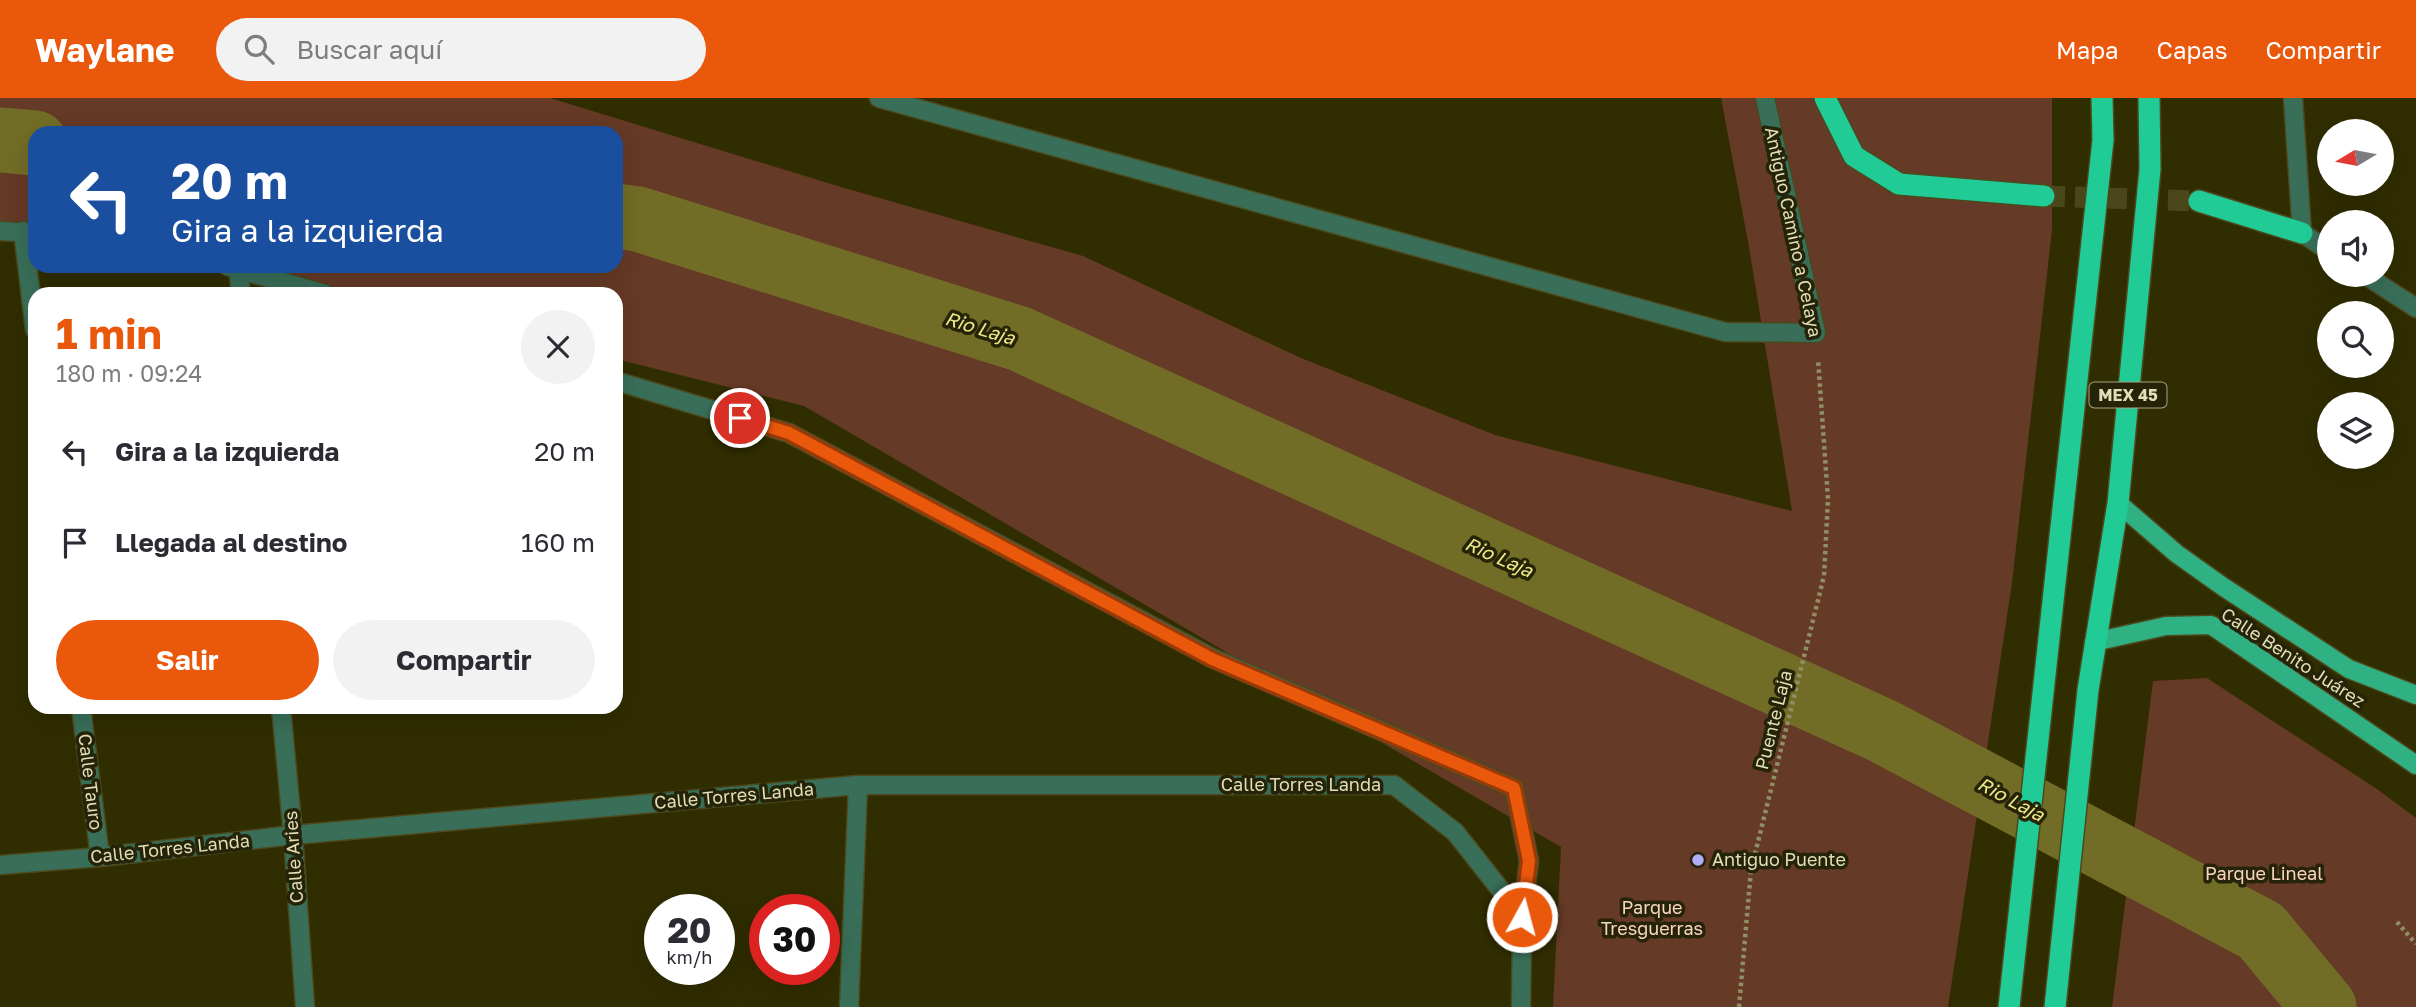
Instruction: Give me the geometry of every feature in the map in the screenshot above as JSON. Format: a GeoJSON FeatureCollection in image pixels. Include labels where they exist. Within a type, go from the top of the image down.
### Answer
{"type":"FeatureCollection","features":[{"type":"Feature","properties":{"kind":"highway"},"geometry":{"type":"LineString","coordinates":[[1825,98],[1854,156],[1899,184],[2044,196]]}},
{"type":"Feature","properties":{"kind":"highway"},"geometry":{"type":"LineString","coordinates":[[2090,98],[2103,140]]}},
{"type":"Feature","properties":{"kind":"highway","name":"MEX 45"},"geometry":{"type":"LineString","coordinates":[[2010,1007],[2103,140],[2102,98]]}},
{"type":"Feature","properties":{"kind":"highway","name":"MEX 45"},"geometry":{"type":"LineString","coordinates":[[2055,1007],[2094,642],[2118,503],[2150,169],[2149,98]]}},
{"type":"Feature","properties":{"kind":"highway"},"geometry":{"type":"LineString","coordinates":[[2199,201],[2302,233]]}},
{"type":"Feature","properties":{"kind":"main road","name":"Calle Benito Juárez"},"geometry":{"type":"LineString","coordinates":[[2118,503],[2177,554],[2349,669],[2416,695]]}},
{"type":"Feature","properties":{"kind":"main road","name":"Calle Benito Juárez"},"geometry":{"type":"LineString","coordinates":[[2094,642],[2166,626],[2211,625],[2416,765]]}},
{"type":"Feature","properties":{"kind":"street"},"geometry":{"type":"LineString","coordinates":[[879,98],[1725,332],[1816,334]]}},
{"type":"Feature","properties":{"kind":"street","name":"Antiguo Camino a Celaya"},"geometry":{"type":"LineString","coordinates":[[1765,98],[1816,334]]}},
{"type":"Feature","properties":{"kind":"street"},"geometry":{"type":"LineString","coordinates":[[2293,98],[2302,233],[2317,243]]}},
{"type":"Feature","properties":{"kind":"street"},"geometry":{"type":"LineString","coordinates":[[0,231],[28,232]]}},
{"type":"Feature","properties":{"kind":"street"},"geometry":{"type":"LineString","coordinates":[[253,273],[301,287]]}},
{"type":"Feature","properties":{"kind":"street"},"geometry":{"type":"LineString","coordinates":[[2384,287],[2416,308]]}},
{"type":"Feature","properties":{"kind":"street"},"geometry":{"type":"LineString","coordinates":[[623,383],[789,433],[1212,659],[1514,788],[1529,861],[1522,917],[1521,1007]]}},
{"type":"Feature","properties":{"kind":"street","name":"Calle Tauro"},"geometry":{"type":"LineString","coordinates":[[82,714],[100,857]]}},
{"type":"Feature","properties":{"kind":"street","name":"Calle Aries"},"geometry":{"type":"LineString","coordinates":[[282,714],[305,1007]]}},
{"type":"Feature","properties":{"kind":"street"},"geometry":{"type":"LineString","coordinates":[[849,1007],[858,785]]}},
{"type":"Feature","properties":{"kind":"street","name":"Calle Torres Landa"},"geometry":{"type":"LineString","coordinates":[[0,865],[100,857],[293,835],[858,785],[1394,785],[1455,832],[1522,917]]}},
{"type":"Feature","properties":{"kind":"path","name":"Antiguo Camino a Celaya"},"geometry":{"type":"LineString","coordinates":[[1816,334],[1828,499],[1824,576]]}},
{"type":"Feature","properties":{"kind":"path","name":"Puente Laja"},"geometry":{"type":"LineString","coordinates":[[1739,1007],[1751,870],[1824,576]]}},
{"type":"Feature","properties":{"kind":"path"},"geometry":{"type":"LineString","coordinates":[[2397,922],[2416,944]]}},
{"type":"Feature","properties":{"kind":"green space","name":"Parque Tresguerras"},"geometry":{"type":"Polygon","coordinates":[[[0,98],[550,98],[841,187],[1083,256],[1301,358],[1495,435],[1792,511],[1749,247],[1721,98],[2052,98],[2052,230],[2012,583],[1948,1007],[1553,1007],[1561,847],[804,406],[623,361],[623,287],[326,287],[271,273],[623,273],[623,126],[28,126],[28,221],[0,222],[0,98]]]}},
{"type":"Feature","properties":{"kind":"green space","name":"Parque Lineal"},"geometry":{"type":"Polygon","coordinates":[[[2207,678],[2377,789],[2416,818],[2416,1007],[2112,1007],[2153,681],[2207,678]]]}},
{"type":"Feature","properties":{"kind":"waterway","name":"Rio Laja"},"geometry":{"type":"LineString","coordinates":[[0,140],[28,142]]}},
{"type":"Feature","properties":{"kind":"waterway","name":"Rio Laja"},"geometry":{"type":"LineString","coordinates":[[623,217],[638,219],[1020,339],[1883,731],[2261,931],[2324,1007]]}},
{"type":"Feature","properties":{"kind":"tunnel"},"geometry":{"type":"LineString","coordinates":[[2044,196],[2199,201]]}},
{"type":"Feature","properties":{"kind":"place","name":"Antiguo Puente"},"geometry":{"type":"Point","coordinates":[1698,860]}},
{"type":"Feature","properties":{"kind":"route"},"geometry":{"type":"LineString","coordinates":[[740,418],[789,433],[1212,659],[1514,788],[1529,861],[1522,917]]}}]}
